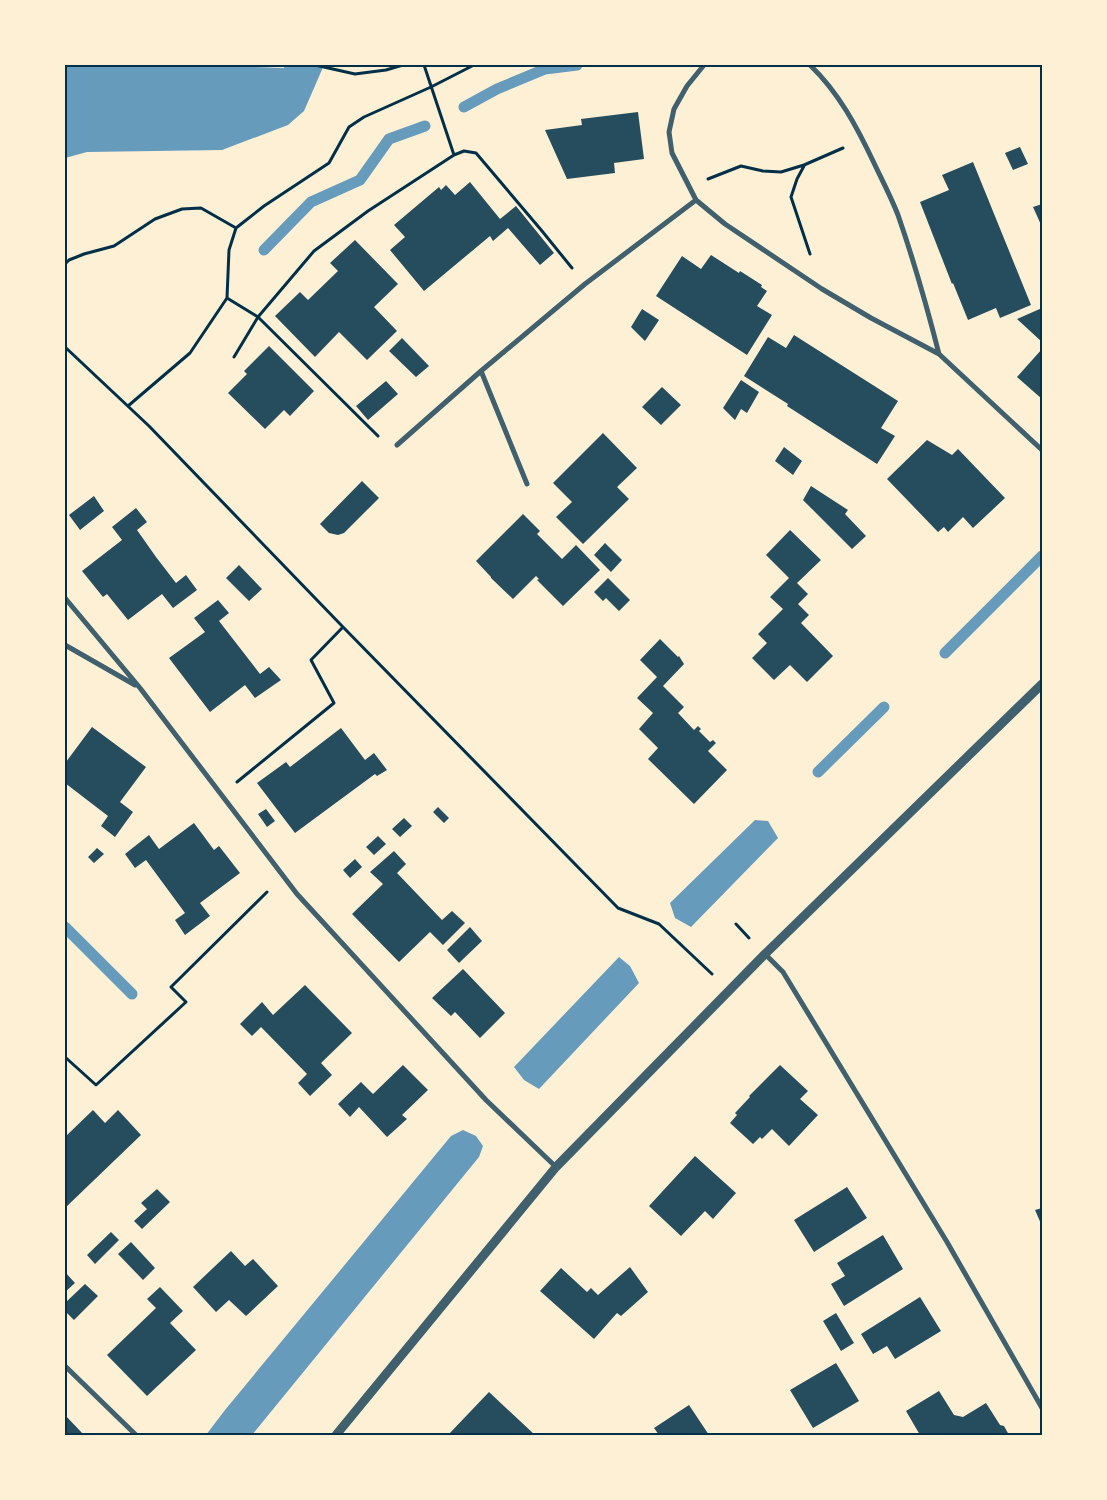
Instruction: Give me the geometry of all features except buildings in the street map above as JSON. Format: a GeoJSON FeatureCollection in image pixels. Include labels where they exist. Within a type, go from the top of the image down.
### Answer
{"type":"FeatureCollection","features":[{"type":"Feature","properties":{"kind":"street"},"geometry":{"type":"LineString","coordinates":[[704,65],[687,86],[674,109],[669,132],[672,152],[696,200],[725,224],[804,277],[871,318],[939,354],[1042,450]]}},
{"type":"Feature","properties":{"kind":"street"},"geometry":{"type":"LineString","coordinates":[[810,65],[823,77],[844,105],[897,213],[918,275],[939,354]]}},
{"type":"Feature","properties":{"kind":"street"},"geometry":{"type":"LineString","coordinates":[[397,445],[481,370],[585,284],[696,200]]}},
{"type":"Feature","properties":{"kind":"street"},"geometry":{"type":"LineString","coordinates":[[481,370],[527,484]]}},
{"type":"Feature","properties":{"kind":"street"},"geometry":{"type":"LineString","coordinates":[[65,598],[140,688],[220,796],[284,875],[297,894],[486,1100],[556,1167]]}},
{"type":"Feature","properties":{"kind":"street"},"geometry":{"type":"LineString","coordinates":[[65,645],[140,688]]}},
{"type":"Feature","properties":{"kind":"street"},"geometry":{"type":"LineString","coordinates":[[336,1435],[556,1167],[765,954],[1042,684]]}},
{"type":"Feature","properties":{"kind":"street"},"geometry":{"type":"LineString","coordinates":[[765,954],[783,972],[947,1242],[1042,1408]]}},
{"type":"Feature","properties":{"kind":"street"},"geometry":{"type":"LineString","coordinates":[[65,1366],[136,1435]]}},
{"type":"Feature","properties":{"kind":"path"},"geometry":{"type":"LineString","coordinates":[[315,65],[355,74],[386,70],[403,65]]}},
{"type":"Feature","properties":{"kind":"path"},"geometry":{"type":"LineString","coordinates":[[424,65],[454,155]]}},
{"type":"Feature","properties":{"kind":"path"},"geometry":{"type":"LineString","coordinates":[[128,406],[190,353],[227,298],[229,250],[236,228],[264,206],[330,163],[349,127],[364,117],[431,87],[474,65]]}},
{"type":"Feature","properties":{"kind":"path"},"geometry":{"type":"LineString","coordinates":[[690,190],[714,175],[741,166],[763,171],[781,172],[804,165],[862,139]]}},
{"type":"Feature","properties":{"kind":"path"},"geometry":{"type":"LineString","coordinates":[[234,358],[258,317],[314,251],[368,212],[464,150],[476,153],[585,284]]}},
{"type":"Feature","properties":{"kind":"path"},"geometry":{"type":"LineString","coordinates":[[804,165],[791,197],[813,261],[804,277]]}},
{"type":"Feature","properties":{"kind":"path"},"geometry":{"type":"LineString","coordinates":[[65,264],[69,260],[84,254],[114,246],[155,219],[182,209],[201,208],[236,228]]}},
{"type":"Feature","properties":{"kind":"path"},"geometry":{"type":"LineString","coordinates":[[227,298],[258,317],[379,436],[397,445]]}},
{"type":"Feature","properties":{"kind":"path"},"geometry":{"type":"LineString","coordinates":[[65,347],[128,406],[618,908],[658,924],[729,991]]}},
{"type":"Feature","properties":{"kind":"path"},"geometry":{"type":"LineString","coordinates":[[220,796],[334,703],[311,660],[343,627]]}},
{"type":"Feature","properties":{"kind":"path"},"geometry":{"type":"LineString","coordinates":[[65,1057],[96,1085],[186,1002],[171,987],[284,875]]}},
{"type":"Feature","properties":{"kind":"water"},"geometry":{"type":"Polygon","coordinates":[[[65,65],[250,65],[255,67],[284,68],[285,65],[324,65],[304,111],[288,125],[222,150],[87,152],[65,158],[65,65]]]}},
{"type":"Feature","properties":{"kind":"water"},"geometry":{"type":"Polygon","coordinates":[[[755,820],[768,821],[778,838],[691,927],[675,918],[670,903],[755,820]]]}},
{"type":"Feature","properties":{"kind":"water"},"geometry":{"type":"Polygon","coordinates":[[[619,957],[630,966],[639,983],[539,1089],[524,1080],[514,1067],[619,957]]]}},
{"type":"Feature","properties":{"kind":"water"},"geometry":{"type":"Polygon","coordinates":[[[463,1130],[476,1136],[483,1146],[479,1157],[252,1435],[206,1435],[451,1136],[463,1130]]]}},
{"type":"Feature","properties":{"kind":"waterway"},"geometry":{"type":"LineString","coordinates":[[464,107],[497,89],[545,69],[577,65]]}},
{"type":"Feature","properties":{"kind":"waterway"},"geometry":{"type":"LineString","coordinates":[[264,250],[311,202],[360,180],[389,139],[425,126]]}},
{"type":"Feature","properties":{"kind":"waterway"},"geometry":{"type":"LineString","coordinates":[[945,653],[1042,556]]}},
{"type":"Feature","properties":{"kind":"waterway"},"geometry":{"type":"LineString","coordinates":[[818,772],[884,707]]}},
{"type":"Feature","properties":{"kind":"waterway"},"geometry":{"type":"LineString","coordinates":[[65,927],[132,994]]}}]}
